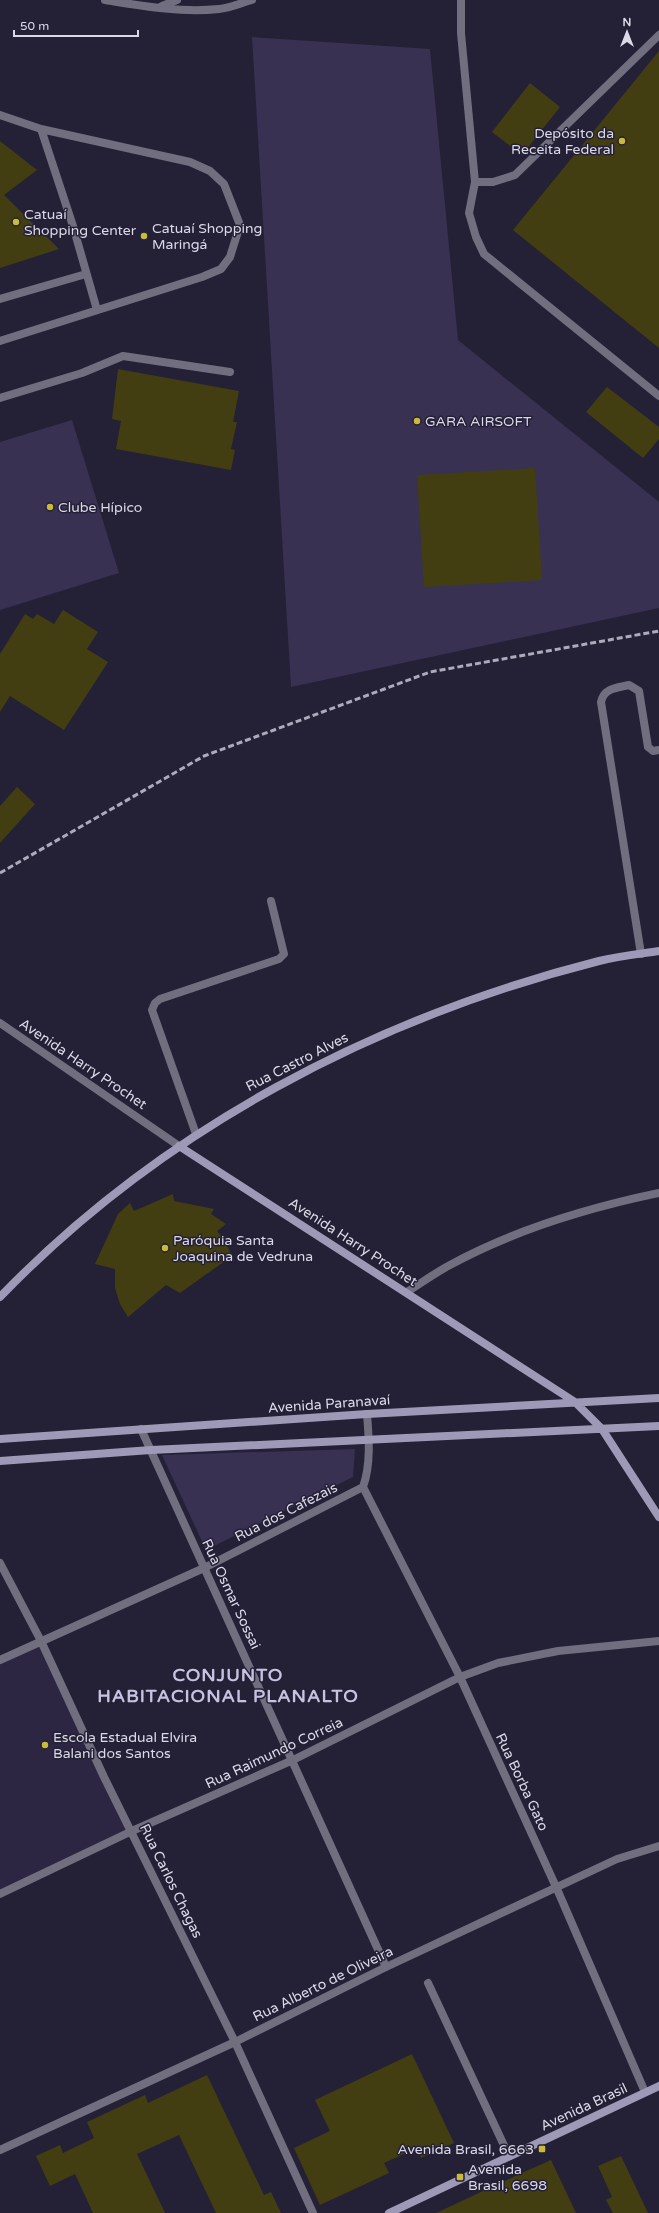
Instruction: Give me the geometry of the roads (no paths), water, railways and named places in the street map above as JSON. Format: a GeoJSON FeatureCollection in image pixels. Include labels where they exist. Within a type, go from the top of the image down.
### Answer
{"type":"FeatureCollection","features":[{"type":"Feature","properties":{"kind":"main road","name":"Rua Castro Alves"},"geometry":{"type":"LineString","coordinates":[[0,1297],[71,1228],[179,1146],[240,1106],[291,1078],[360,1044],[435,1014],[519,984],[601,961],[659,951]]}},
{"type":"Feature","properties":{"kind":"main road","name":"Avenida Harry Prochet"},"geometry":{"type":"LineString","coordinates":[[179,1146],[575,1402],[602,1429],[659,1517]]}},
{"type":"Feature","properties":{"kind":"main road","name":"Avenida Paranavaí"},"geometry":{"type":"LineString","coordinates":[[0,1440],[367,1414],[659,1398]]}},
{"type":"Feature","properties":{"kind":"main road"},"geometry":{"type":"LineString","coordinates":[[0,1461],[150,1450],[659,1426]]}},
{"type":"Feature","properties":{"kind":"main road","name":"Avenida Brasil"},"geometry":{"type":"LineString","coordinates":[[389,2213],[659,2086]]}},
{"type":"Feature","properties":{"kind":"street"},"geometry":{"type":"LineString","coordinates":[[105,0],[155,8],[220,9],[252,0]]}},
{"type":"Feature","properties":{"kind":"street"},"geometry":{"type":"LineString","coordinates":[[155,8],[177,0]]}},
{"type":"Feature","properties":{"kind":"street"},"geometry":{"type":"LineString","coordinates":[[461,0],[461,33],[475,182],[469,213],[476,237],[484,254],[659,396]]}},
{"type":"Feature","properties":{"kind":"street"},"geometry":{"type":"LineString","coordinates":[[475,182],[493,182],[515,175],[659,35]]}},
{"type":"Feature","properties":{"kind":"street"},"geometry":{"type":"LineString","coordinates":[[0,115],[41,129],[190,162],[210,171],[224,184],[240,225],[230,257],[221,270],[0,341]]}},
{"type":"Feature","properties":{"kind":"street"},"geometry":{"type":"LineString","coordinates":[[41,129],[97,310]]}},
{"type":"Feature","properties":{"kind":"street"},"geometry":{"type":"LineString","coordinates":[[0,300],[86,274]]}},
{"type":"Feature","properties":{"kind":"street"},"geometry":{"type":"LineString","coordinates":[[0,398],[82,373],[123,356],[230,372]]}},
{"type":"Feature","properties":{"kind":"street"},"geometry":{"type":"LineString","coordinates":[[641,954],[601,702],[603,695],[608,690],[629,685],[639,691],[648,747],[653,751],[659,750]]}},
{"type":"Feature","properties":{"kind":"street"},"geometry":{"type":"LineString","coordinates":[[196,1134],[152,1010],[155,1003],[160,999],[279,959],[284,954],[271,901]]}},
{"type":"Feature","properties":{"kind":"street","name":"Avenida Harry Prochet"},"geometry":{"type":"LineString","coordinates":[[0,1023],[179,1146]]}},
{"type":"Feature","properties":{"kind":"street"},"geometry":{"type":"LineString","coordinates":[[407,1292],[450,1265],[521,1232],[606,1204],[659,1192]]}},
{"type":"Feature","properties":{"kind":"street"},"geometry":{"type":"LineString","coordinates":[[363,1488],[366,1477],[369,1440],[367,1414]]}},
{"type":"Feature","properties":{"kind":"street","name":"Rua Osmar Sossai"},"geometry":{"type":"LineString","coordinates":[[141,1429],[386,1967]]}},
{"type":"Feature","properties":{"kind":"street","name":"Rua dos Cafezais"},"geometry":{"type":"LineString","coordinates":[[0,1660],[204,1568],[363,1488]]}},
{"type":"Feature","properties":{"kind":"street","name":"Rua Borba Gato"},"geometry":{"type":"LineString","coordinates":[[363,1488],[460,1677],[556,1889],[645,2092]]}},
{"type":"Feature","properties":{"kind":"street","name":"Rua Carlos Chagas"},"geometry":{"type":"LineString","coordinates":[[0,1563],[40,1641],[235,2042],[313,2213]]}},
{"type":"Feature","properties":{"kind":"street","name":"Rua Raimundo Correia"},"geometry":{"type":"LineString","coordinates":[[0,1894],[132,1831],[293,1760],[460,1677],[498,1663],[558,1651],[659,1641]]}},
{"type":"Feature","properties":{"kind":"street","name":"Rua Alberto de Oliveira"},"geometry":{"type":"LineString","coordinates":[[0,2150],[235,2042],[386,1967],[556,1889],[617,1859],[659,1846]]}},
{"type":"Feature","properties":{"kind":"street"},"geometry":{"type":"LineString","coordinates":[[428,1983],[509,2156]]}},
{"type":"Feature","properties":{"kind":"railway"},"geometry":{"type":"LineString","coordinates":[[0,873],[204,756],[430,672],[659,631]]}},
{"type":"Feature","properties":{"kind":"place","name":"Depósito da Receita Federal"},"geometry":{"type":"Point","coordinates":[622,141]}},
{"type":"Feature","properties":{"kind":"place","name":"Catuaí Shopping Center"},"geometry":{"type":"Point","coordinates":[16,222]}},
{"type":"Feature","properties":{"kind":"place","name":"Catuaí Shopping Maringá"},"geometry":{"type":"Point","coordinates":[144,236]}},
{"type":"Feature","properties":{"kind":"place","name":"GARA AIRSOFT"},"geometry":{"type":"Point","coordinates":[417,421]}},
{"type":"Feature","properties":{"kind":"place","name":"Clube Hípico"},"geometry":{"type":"Point","coordinates":[50,507]}},
{"type":"Feature","properties":{"kind":"place","name":"Paróquia Santa Joaquina de Vedruna"},"geometry":{"type":"Point","coordinates":[165,1248]}},
{"type":"Feature","properties":{"kind":"place","name":"Escola Estadual Elvira Balani dos Santos"},"geometry":{"type":"Point","coordinates":[45,1745]}},
{"type":"Feature","properties":{"kind":"place","name":"Avenida Brasil, 6663"},"geometry":{"type":"Point","coordinates":[542,2149]}},
{"type":"Feature","properties":{"kind":"place","name":"Avenida Brasil, 6698"},"geometry":{"type":"Point","coordinates":[460,2177]}},
{"type":"Feature","properties":{"kind":"district","name":"CONJUNTO HABITACIONAL PLANALTO"},"geometry":{"type":"Point","coordinates":[228,1685]}}]}
